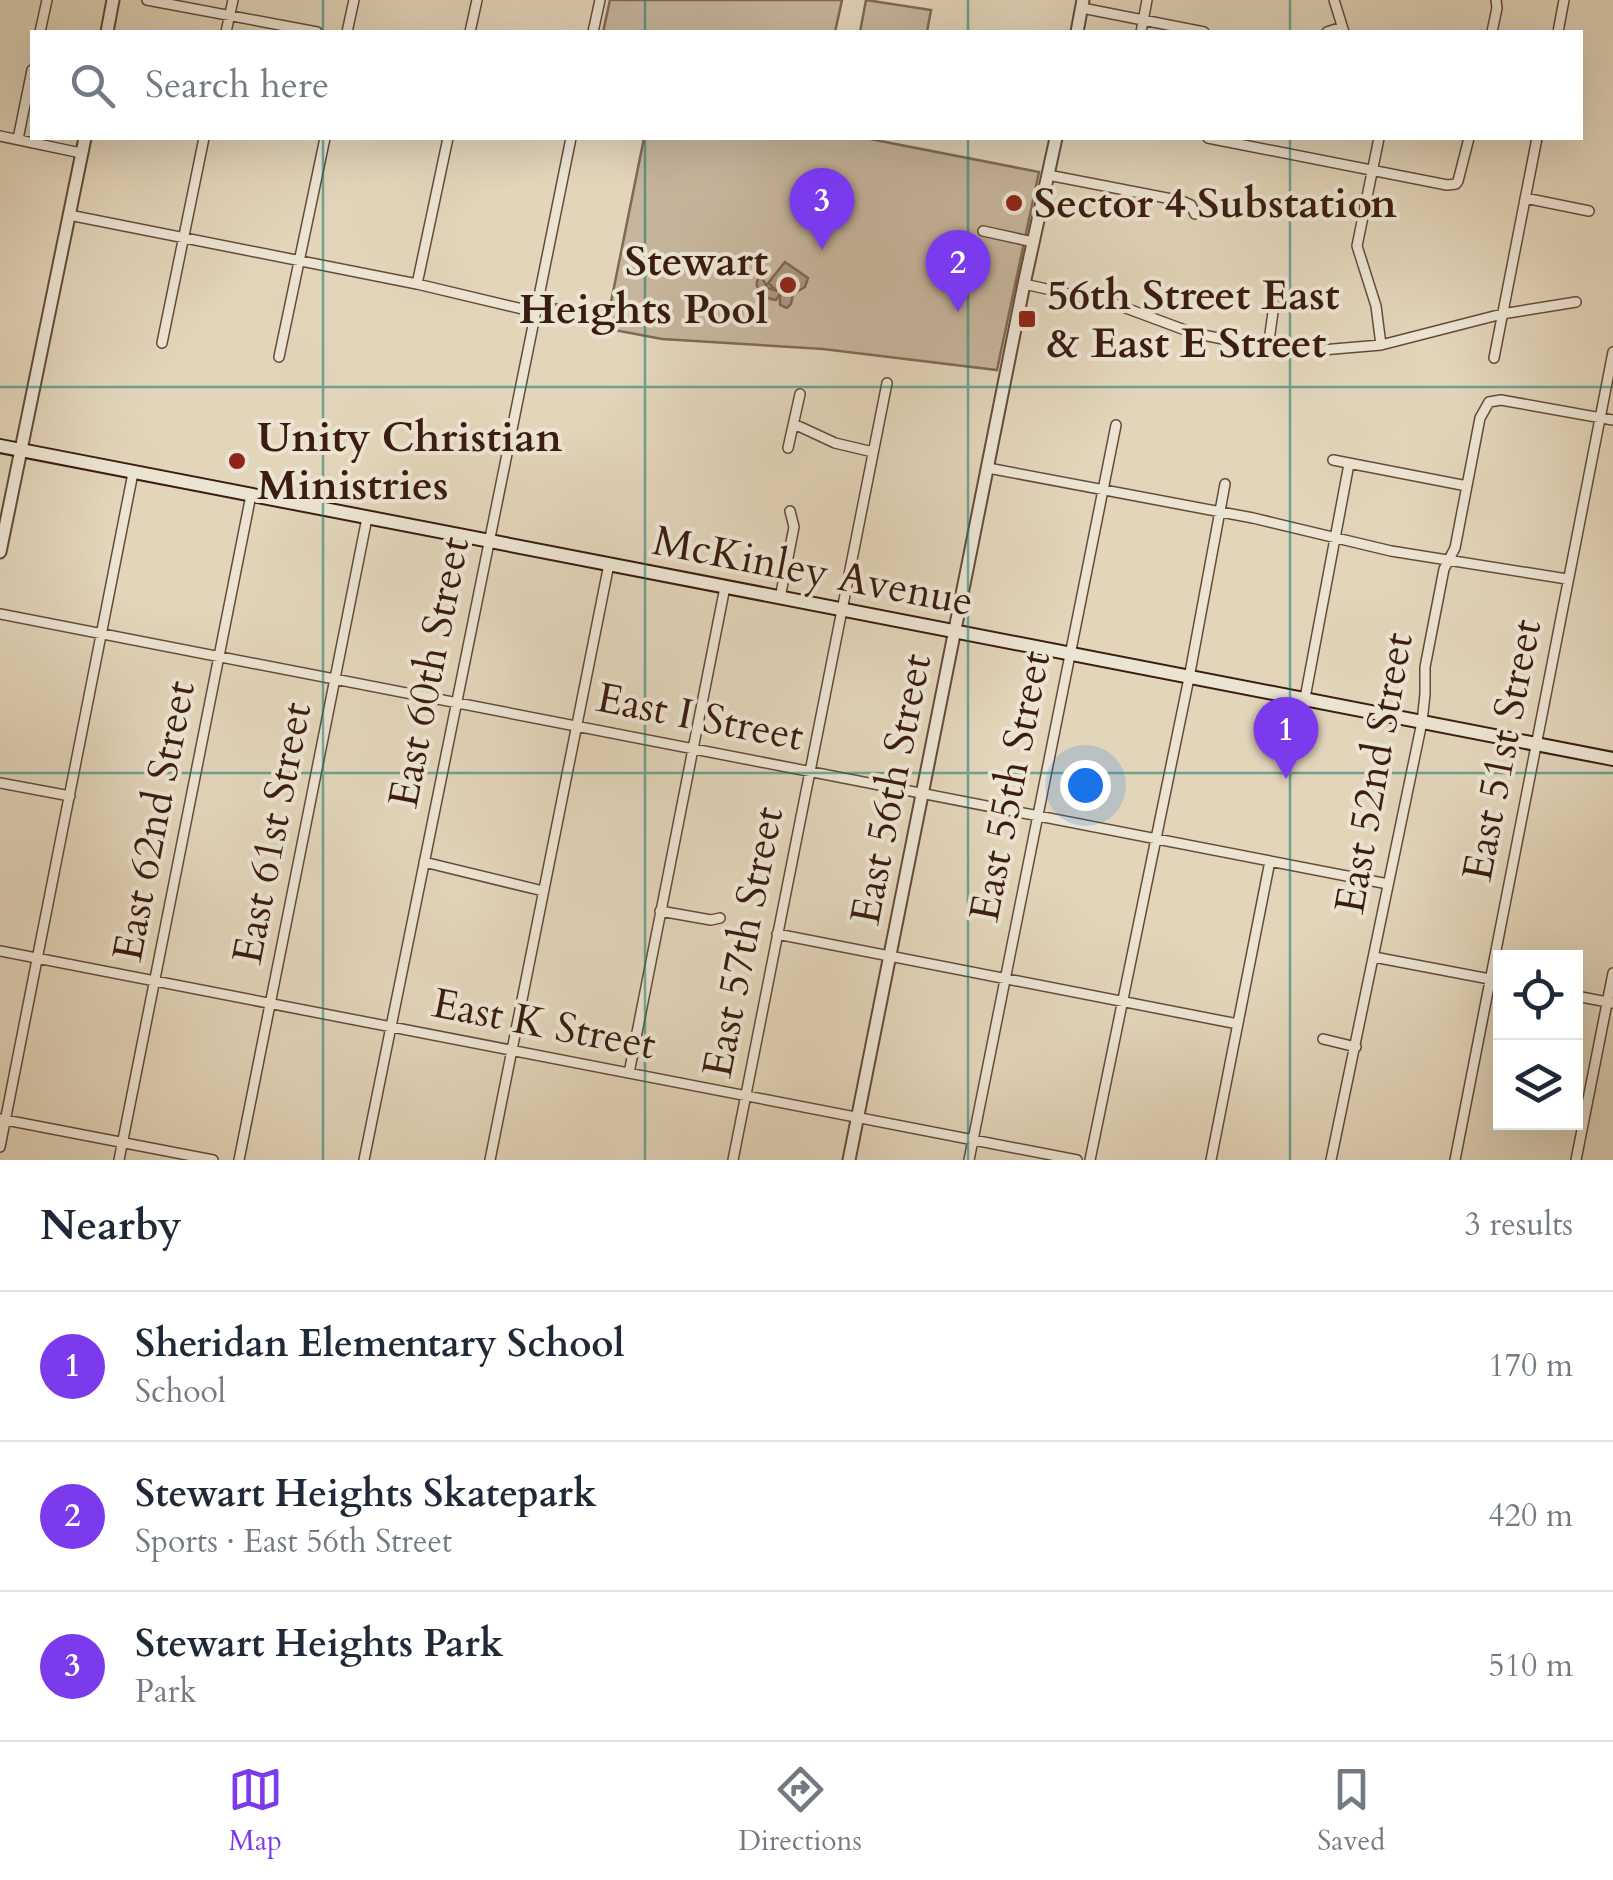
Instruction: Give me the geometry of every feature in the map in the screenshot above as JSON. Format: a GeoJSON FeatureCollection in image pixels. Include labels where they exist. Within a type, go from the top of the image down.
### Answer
{"type":"FeatureCollection","features":[{"type":"Feature","properties":{"kind":"main road","name":"McKinley Avenue"},"geometry":{"type":"LineString","coordinates":[[0,446],[1613,759]]}},
{"type":"Feature","properties":{"kind":"street"},"geometry":{"type":"LineString","coordinates":[[40,30],[47,0]]}},
{"type":"Feature","properties":{"kind":"street"},"geometry":{"type":"LineString","coordinates":[[106,30],[113,0]]}},
{"type":"Feature","properties":{"kind":"street"},"geometry":{"type":"LineString","coordinates":[[147,0],[306,30]]}},
{"type":"Feature","properties":{"kind":"street"},"geometry":{"type":"LineString","coordinates":[[226,30],[232,0]]}},
{"type":"Feature","properties":{"kind":"street"},"geometry":{"type":"LineString","coordinates":[[347,30],[354,0]]}},
{"type":"Feature","properties":{"kind":"street"},"geometry":{"type":"LineString","coordinates":[[470,30],[477,0]]}},
{"type":"Feature","properties":{"kind":"street"},"geometry":{"type":"LineString","coordinates":[[593,30],[600,0]]}},
{"type":"Feature","properties":{"kind":"street"},"geometry":{"type":"LineString","coordinates":[[1141,30],[1147,0]]}},
{"type":"Feature","properties":{"kind":"street"},"geometry":{"type":"LineString","coordinates":[[1334,0],[1343,30]]}},
{"type":"Feature","properties":{"kind":"street"},"geometry":{"type":"LineString","coordinates":[[1492,30],[1496,0]]}},
{"type":"Feature","properties":{"kind":"street"},"geometry":{"type":"LineString","coordinates":[[1558,30],[1564,0]]}},
{"type":"Feature","properties":{"kind":"street"},"geometry":{"type":"LineString","coordinates":[[1077,30],[1083,4],[1194,30]]}},
{"type":"Feature","properties":{"kind":"street"},"geometry":{"type":"LineString","coordinates":[[18,140],[30,80]]}},
{"type":"Feature","properties":{"kind":"street"},"geometry":{"type":"LineString","coordinates":[[0,136],[82,154]]}},
{"type":"Feature","properties":{"kind":"street"},"geometry":{"type":"LineString","coordinates":[[0,552],[85,140]]}},
{"type":"Feature","properties":{"kind":"street"},"geometry":{"type":"LineString","coordinates":[[162,344],[204,140]]}},
{"type":"Feature","properties":{"kind":"street"},"geometry":{"type":"LineString","coordinates":[[280,358],[325,140]]}},
{"type":"Feature","properties":{"kind":"street"},"geometry":{"type":"LineString","coordinates":[[418,284],[448,140]]}},
{"type":"Feature","properties":{"kind":"street","name":"East 60th Street"},"geometry":{"type":"LineString","coordinates":[[364,1160],[571,140]]}},
{"type":"Feature","properties":{"kind":"street","name":"East 56th Street"},"geometry":{"type":"LineString","coordinates":[[848,1160],[1056,140]]}},
{"type":"Feature","properties":{"kind":"street"},"geometry":{"type":"LineString","coordinates":[[1218,140],[1456,184],[1469,140]]}},
{"type":"Feature","properties":{"kind":"street"},"geometry":{"type":"LineString","coordinates":[[1379,140],[1358,254],[1376,306],[1382,346]]}},
{"type":"Feature","properties":{"kind":"street"},"geometry":{"type":"LineString","coordinates":[[1494,358],[1537,140]]}},
{"type":"Feature","properties":{"kind":"street"},"geometry":{"type":"LineString","coordinates":[[1048,175],[1177,200],[1191,205],[1195,214]]}},
{"type":"Feature","properties":{"kind":"street"},"geometry":{"type":"LineString","coordinates":[[1525,198],[1589,210]]}},
{"type":"Feature","properties":{"kind":"street"},"geometry":{"type":"LineString","coordinates":[[69,215],[418,284],[535,312]]}},
{"type":"Feature","properties":{"kind":"street"},"geometry":{"type":"LineString","coordinates":[[982,232],[1033,242]]}},
{"type":"Feature","properties":{"kind":"street"},"geometry":{"type":"LineString","coordinates":[[1268,348],[1274,306],[1270,283]]}},
{"type":"Feature","properties":{"kind":"street"},"geometry":{"type":"LineString","coordinates":[[1024,284],[1115,304],[1192,334],[1268,348],[1326,351],[1382,346],[1502,314],[1576,302]]}},
{"type":"Feature","properties":{"kind":"street","name":"East 51st Street"},"geometry":{"type":"LineString","coordinates":[[1500,950],[1613,352]]}},
{"type":"Feature","properties":{"kind":"street","name":"East 57th Street"},"geometry":{"type":"LineString","coordinates":[[733,1160],[887,383]]}},
{"type":"Feature","properties":{"kind":"street"},"geometry":{"type":"LineString","coordinates":[[788,448],[800,394]]}},
{"type":"Feature","properties":{"kind":"street","name":"East 52nd Street"},"geometry":{"type":"LineString","coordinates":[[1332,1160],[1422,722],[1425,667],[1444,569],[1455,548],[1480,418],[1489,402],[1500,400],[1600,417]]}},
{"type":"Feature","properties":{"kind":"street"},"geometry":{"type":"LineString","coordinates":[[1600,417],[1613,420]]}},
{"type":"Feature","properties":{"kind":"street"},"geometry":{"type":"LineString","coordinates":[[794,424],[835,443],[873,452]]}},
{"type":"Feature","properties":{"kind":"street","name":"East 55th Street"},"geometry":{"type":"LineString","coordinates":[[969,1160],[1116,425]]}},
{"type":"Feature","properties":{"kind":"street"},"geometry":{"type":"LineString","coordinates":[[1334,460],[1467,486]]}},
{"type":"Feature","properties":{"kind":"street"},"geometry":{"type":"LineString","coordinates":[[1304,698],[1349,464]]}},
{"type":"Feature","properties":{"kind":"street"},"geometry":{"type":"LineString","coordinates":[[988,468],[1253,518],[1391,551],[1568,580]]}},
{"type":"Feature","properties":{"kind":"street"},"geometry":{"type":"LineString","coordinates":[[0,1147],[133,473]]}},
{"type":"Feature","properties":{"kind":"street"},"geometry":{"type":"LineString","coordinates":[[1090,1160],[1225,484]]}},
{"type":"Feature","properties":{"kind":"street","name":"East 62nd Street"},"geometry":{"type":"LineString","coordinates":[[119,1160],[251,495]]}},
{"type":"Feature","properties":{"kind":"street"},"geometry":{"type":"LineString","coordinates":[[780,598],[794,527],[790,511]]}},
{"type":"Feature","properties":{"kind":"street","name":"East 61st Street"},"geometry":{"type":"LineString","coordinates":[[239,1160],[367,518]]}},
{"type":"Feature","properties":{"kind":"street"},"geometry":{"type":"LineString","coordinates":[[490,1160],[609,564]]}},
{"type":"Feature","properties":{"kind":"street"},"geometry":{"type":"LineString","coordinates":[[629,1073],[725,588]]}},
{"type":"Feature","properties":{"kind":"street","name":"East I Street"},"geometry":{"type":"LineString","coordinates":[[0,614],[1388,884]]}},
{"type":"Feature","properties":{"kind":"street"},"geometry":{"type":"LineString","coordinates":[[0,783],[70,796]]}},
{"type":"Feature","properties":{"kind":"street"},"geometry":{"type":"LineString","coordinates":[[1211,1160],[1270,861]]}},
{"type":"Feature","properties":{"kind":"street"},"geometry":{"type":"LineString","coordinates":[[424,862],[544,891]]}},
{"type":"Feature","properties":{"kind":"street"},"geometry":{"type":"LineString","coordinates":[[660,912],[720,918]]}},
{"type":"Feature","properties":{"kind":"street"},"geometry":{"type":"LineString","coordinates":[[777,934],[1238,1024]]}},
{"type":"Feature","properties":{"kind":"street","name":"East K Street"},"geometry":{"type":"LineString","coordinates":[[0,951],[1077,1160]]}},
{"type":"Feature","properties":{"kind":"street"},"geometry":{"type":"LineString","coordinates":[[1374,957],[1493,980]]}},
{"type":"Feature","properties":{"kind":"street"},"geometry":{"type":"LineString","coordinates":[[1576,1160],[1613,973]]}},
{"type":"Feature","properties":{"kind":"street","name":"East 51st Street"},"geometry":{"type":"LineString","coordinates":[[1455,1160],[1493,989]]}},
{"type":"Feature","properties":{"kind":"street"},"geometry":{"type":"LineString","coordinates":[[1583,997],[1610,1002]]}},
{"type":"Feature","properties":{"kind":"street"},"geometry":{"type":"LineString","coordinates":[[1323,1039],[1356,1046]]}},
{"type":"Feature","properties":{"kind":"street"},"geometry":{"type":"LineString","coordinates":[[3,1120],[213,1160]]}},
{"type":"Feature","properties":{"kind":"shaded area"},"geometry":{"type":"Polygon","coordinates":[[[610,0],[842,0],[835,30],[603,30],[610,0]]]}},
{"type":"Feature","properties":{"kind":"shaded area"},"geometry":{"type":"Polygon","coordinates":[[[866,0],[931,10],[927,30],[860,30],[866,0]]]}},
{"type":"Feature","properties":{"kind":"shaded area"},"geometry":{"type":"Polygon","coordinates":[[[644,140],[875,140],[1039,172],[997,370],[823,349],[662,339],[545,317],[548,303],[609,312],[644,140]]]}},
{"type":"Feature","properties":{"kind":"shaded area","name":"Stewart Heights Pool"},"geometry":{"type":"Polygon","coordinates":[[[785,262],[808,278],[805,287],[793,294],[787,308],[780,305],[780,294],[776,300],[768,298],[757,283],[762,278],[768,288],[777,291],[768,283],[785,262]]]}},
{"type":"Feature","properties":{"kind":"place","name":"Sector 4 Substation"},"geometry":{"type":"Point","coordinates":[1014,203]}},
{"type":"Feature","properties":{"kind":"place","name":"Stewart Heights Park"},"geometry":{"type":"Point","coordinates":[822,250]}},
{"type":"Feature","properties":{"kind":"place","name":"Stewart Heights Pool"},"geometry":{"type":"Point","coordinates":[788,285]}},
{"type":"Feature","properties":{"kind":"place","name":"Stewart Heights Skatepark"},"geometry":{"type":"Point","coordinates":[958,312]}},
{"type":"Feature","properties":{"kind":"place","name":"56th Street East & East E Street"},"geometry":{"type":"Point","coordinates":[1027,319]}},
{"type":"Feature","properties":{"kind":"place","name":"Unity Christian Ministries"},"geometry":{"type":"Point","coordinates":[237,461]}},
{"type":"Feature","properties":{"kind":"place","name":"Sheridan Elementary School"},"geometry":{"type":"Point","coordinates":[1286,779]}}]}
